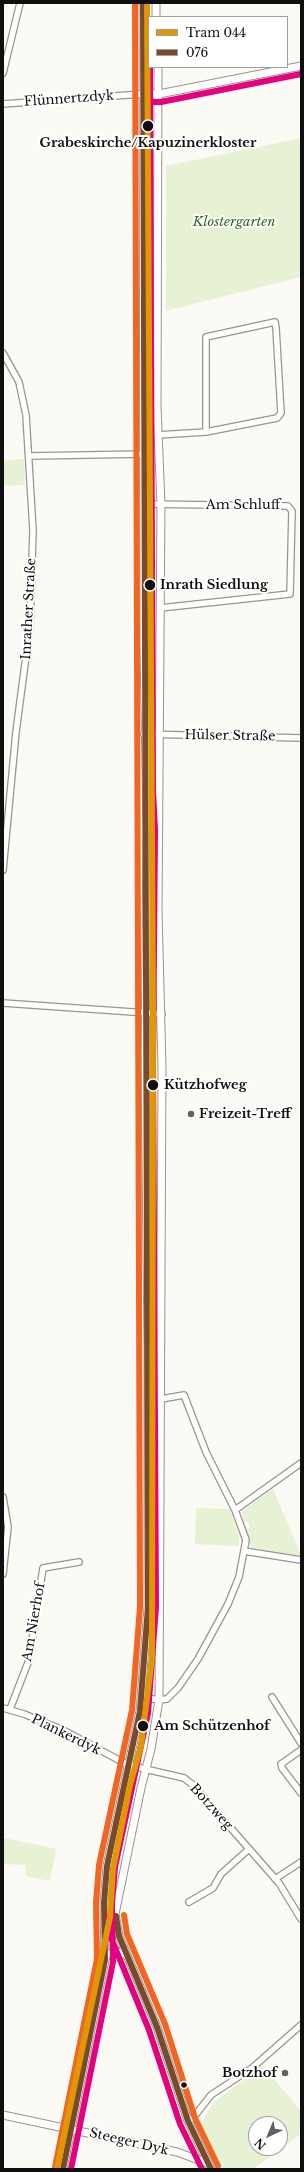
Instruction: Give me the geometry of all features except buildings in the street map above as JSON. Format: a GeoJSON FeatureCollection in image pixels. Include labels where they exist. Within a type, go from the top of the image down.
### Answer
{"type":"FeatureCollection","features":[{"type":"Feature","properties":{"kind":"street"},"geometry":{"type":"LineString","coordinates":[[3,73],[20,3]]}},
{"type":"Feature","properties":{"kind":"street"},"geometry":{"type":"LineString","coordinates":[[63,2169],[105,1960],[104,1903],[107,1866],[141,1697],[148,1603],[145,1014],[147,830],[144,734],[142,3]]}},
{"type":"Feature","properties":{"kind":"street"},"geometry":{"type":"LineString","coordinates":[[156,3],[156,16]]}},
{"type":"Feature","properties":{"kind":"street","name":"Flünnertzdyk"},"geometry":{"type":"LineString","coordinates":[[3,104],[159,94],[301,66]]}},
{"type":"Feature","properties":{"kind":"street"},"geometry":{"type":"LineString","coordinates":[[158,68],[157,435],[161,504],[158,911],[162,1014],[159,1700],[115,1914],[119,1936],[126,1956],[157,2027],[188,2121],[209,2166]]}},
{"type":"Feature","properties":{"kind":"street"},"geometry":{"type":"LineString","coordinates":[[157,435],[206,432],[277,418],[281,413],[276,328],[274,322],[206,337],[206,432]]}},
{"type":"Feature","properties":{"kind":"street","name":"Inrather Straße"},"geometry":{"type":"LineString","coordinates":[[3,353],[19,382],[26,415],[33,530],[30,626],[16,732],[3,870]]}},
{"type":"Feature","properties":{"kind":"street"},"geometry":{"type":"LineString","coordinates":[[29,456],[144,454]]}},
{"type":"Feature","properties":{"kind":"street","name":"Am Schluff"},"geometry":{"type":"LineString","coordinates":[[144,504],[288,506],[292,511],[290,594],[160,608]]}},
{"type":"Feature","properties":{"kind":"street","name":"Hülser Straße"},"geometry":{"type":"LineString","coordinates":[[144,734],[301,738]]}},
{"type":"Feature","properties":{"kind":"street"},"geometry":{"type":"LineString","coordinates":[[3,1003],[162,1014]]}},
{"type":"Feature","properties":{"kind":"street"},"geometry":{"type":"LineString","coordinates":[[141,1697],[159,1700],[170,1696],[198,1659],[228,1604],[238,1577],[246,1540],[235,1510],[206,1452],[184,1396],[161,1399]]}},
{"type":"Feature","properties":{"kind":"street"},"geometry":{"type":"LineString","coordinates":[[235,1510],[301,1463]]}},
{"type":"Feature","properties":{"kind":"street"},"geometry":{"type":"LineString","coordinates":[[3,1497],[8,1527],[3,1574]]}},
{"type":"Feature","properties":{"kind":"street"},"geometry":{"type":"LineString","coordinates":[[244,1551],[301,1560]]}},
{"type":"Feature","properties":{"kind":"street","name":"Am Nierhof"},"geometry":{"type":"LineString","coordinates":[[10,1709],[29,1660],[43,1568],[79,1562]]}},
{"type":"Feature","properties":{"kind":"street"},"geometry":{"type":"LineString","coordinates":[[272,1697],[301,1743]]}},
{"type":"Feature","properties":{"kind":"street","name":"Plankerdyk"},"geometry":{"type":"LineString","coordinates":[[3,1708],[10,1709],[64,1731],[128,1765],[145,1769]]}},
{"type":"Feature","properties":{"kind":"street"},"geometry":{"type":"LineString","coordinates":[[301,1750],[281,1764],[282,1768],[301,1793]]}},
{"type":"Feature","properties":{"kind":"street","name":"Botzweg"},"geometry":{"type":"LineString","coordinates":[[145,1769],[184,1778],[193,1785],[275,1879],[301,1919]]}},
{"type":"Feature","properties":{"kind":"street"},"geometry":{"type":"LineString","coordinates":[[189,1902],[213,1888],[221,1874],[249,1849]]}},
{"type":"Feature","properties":{"kind":"street"},"geometry":{"type":"LineString","coordinates":[[275,1879],[301,1862]]}},
{"type":"Feature","properties":{"kind":"street"},"geometry":{"type":"LineString","coordinates":[[105,1960],[108,1954],[116,1950],[126,1956]]}},
{"type":"Feature","properties":{"kind":"street"},"geometry":{"type":"LineString","coordinates":[[188,2121],[197,2114],[211,2095],[252,2068],[301,2026]]}},
{"type":"Feature","properties":{"kind":"street","name":"Steeger Dyk"},"geometry":{"type":"LineString","coordinates":[[3,2115],[71,2128],[177,2152],[209,2166]]}},
{"type":"Feature","properties":{"kind":"green space","name":"Klostergarten"},"geometry":{"type":"Polygon","coordinates":[[[301,138],[301,277],[166,311],[166,166],[301,138]]]}},
{"type":"Feature","properties":{"kind":"green space"},"geometry":{"type":"Polygon","coordinates":[[[24,459],[25,485],[3,486],[3,461],[24,459]]]}},
{"type":"Feature","properties":{"kind":"green space"},"geometry":{"type":"Polygon","coordinates":[[[273,1489],[301,1556],[253,1548],[248,1543],[247,1529],[250,1527],[248,1522],[244,1523],[242,1511],[273,1489]]]}},
{"type":"Feature","properties":{"kind":"green space"},"geometry":{"type":"Polygon","coordinates":[[[196,1508],[230,1509],[239,1537],[239,1546],[195,1544],[196,1508]]]}},
{"type":"Feature","properties":{"kind":"green space"},"geometry":{"type":"Polygon","coordinates":[[[4,1838],[56,1849],[50,1881],[26,1876],[26,1865],[3,1864],[4,1838]]]}},
{"type":"Feature","properties":{"kind":"green space"},"geometry":{"type":"Polygon","coordinates":[[[263,2066],[301,2111],[301,2134],[288,2143],[288,2116],[248,2116],[248,2156],[271,2156],[253,2169],[219,2169],[209,2154],[201,2135],[200,2123],[202,2123],[215,2101],[263,2066]]]}},
{"type":"Feature","properties":{"kind":"tram line","name":"044"},"geometry":{"type":"LineString","coordinates":[[57,2169],[110,1917],[113,1869],[130,1785],[141,1746],[152,1658],[153,1012],[147,3]]}},
{"type":"Feature","properties":{"kind":"transit line"},"geometry":{"type":"LineString","coordinates":[[55,2167],[97,1959],[96,1903],[99,1865],[132,1710],[140,1607],[135,3]]}},
{"type":"Feature","properties":{"kind":"transit line","name":"076"},"geometry":{"type":"LineString","coordinates":[[63,2169],[105,1960],[104,1903],[107,1866],[140,1711],[148,1607],[143,3]]}},
{"type":"Feature","properties":{"kind":"transit line"},"geometry":{"type":"LineString","coordinates":[[150,68],[150,115]]}},
{"type":"Feature","properties":{"kind":"transit line"},"geometry":{"type":"LineString","coordinates":[[71,2169],[113,1962],[112,1903],[115,1867],[148,1713],[156,1607],[153,1066],[155,830],[153,790],[150,102],[161,102],[301,74]]}},
{"type":"Feature","properties":{"kind":"transit line"},"geometry":{"type":"LineString","coordinates":[[124,1915],[127,1934],[165,2024],[195,2118],[218,2166]]}},
{"type":"Feature","properties":{"kind":"transit line","name":"076"},"geometry":{"type":"LineString","coordinates":[[116,1916],[119,1936],[157,2027],[188,2121],[211,2169]]}},
{"type":"Feature","properties":{"kind":"transit line"},"geometry":{"type":"LineString","coordinates":[[108,1917],[111,1938],[149,2030],[180,2124],[202,2169]]}},
{"type":"Feature","properties":{"kind":"place","name":"Grabeskirche/Kapuzinerkloster"},"geometry":{"type":"Point","coordinates":[148,126]}},
{"type":"Feature","properties":{"kind":"place","name":"Inrath Siedlung"},"geometry":{"type":"Point","coordinates":[150,585]}},
{"type":"Feature","properties":{"kind":"place","name":"Kützhofweg"},"geometry":{"type":"Point","coordinates":[153,1085]}},
{"type":"Feature","properties":{"kind":"place","name":"Freizeit-Treff"},"geometry":{"type":"Point","coordinates":[191,1114]}},
{"type":"Feature","properties":{"kind":"place","name":"Am Schützenhof"},"geometry":{"type":"Point","coordinates":[143,1726]}},
{"type":"Feature","properties":{"kind":"place","name":"Botzhof"},"geometry":{"type":"Point","coordinates":[285,2073]}}]}
